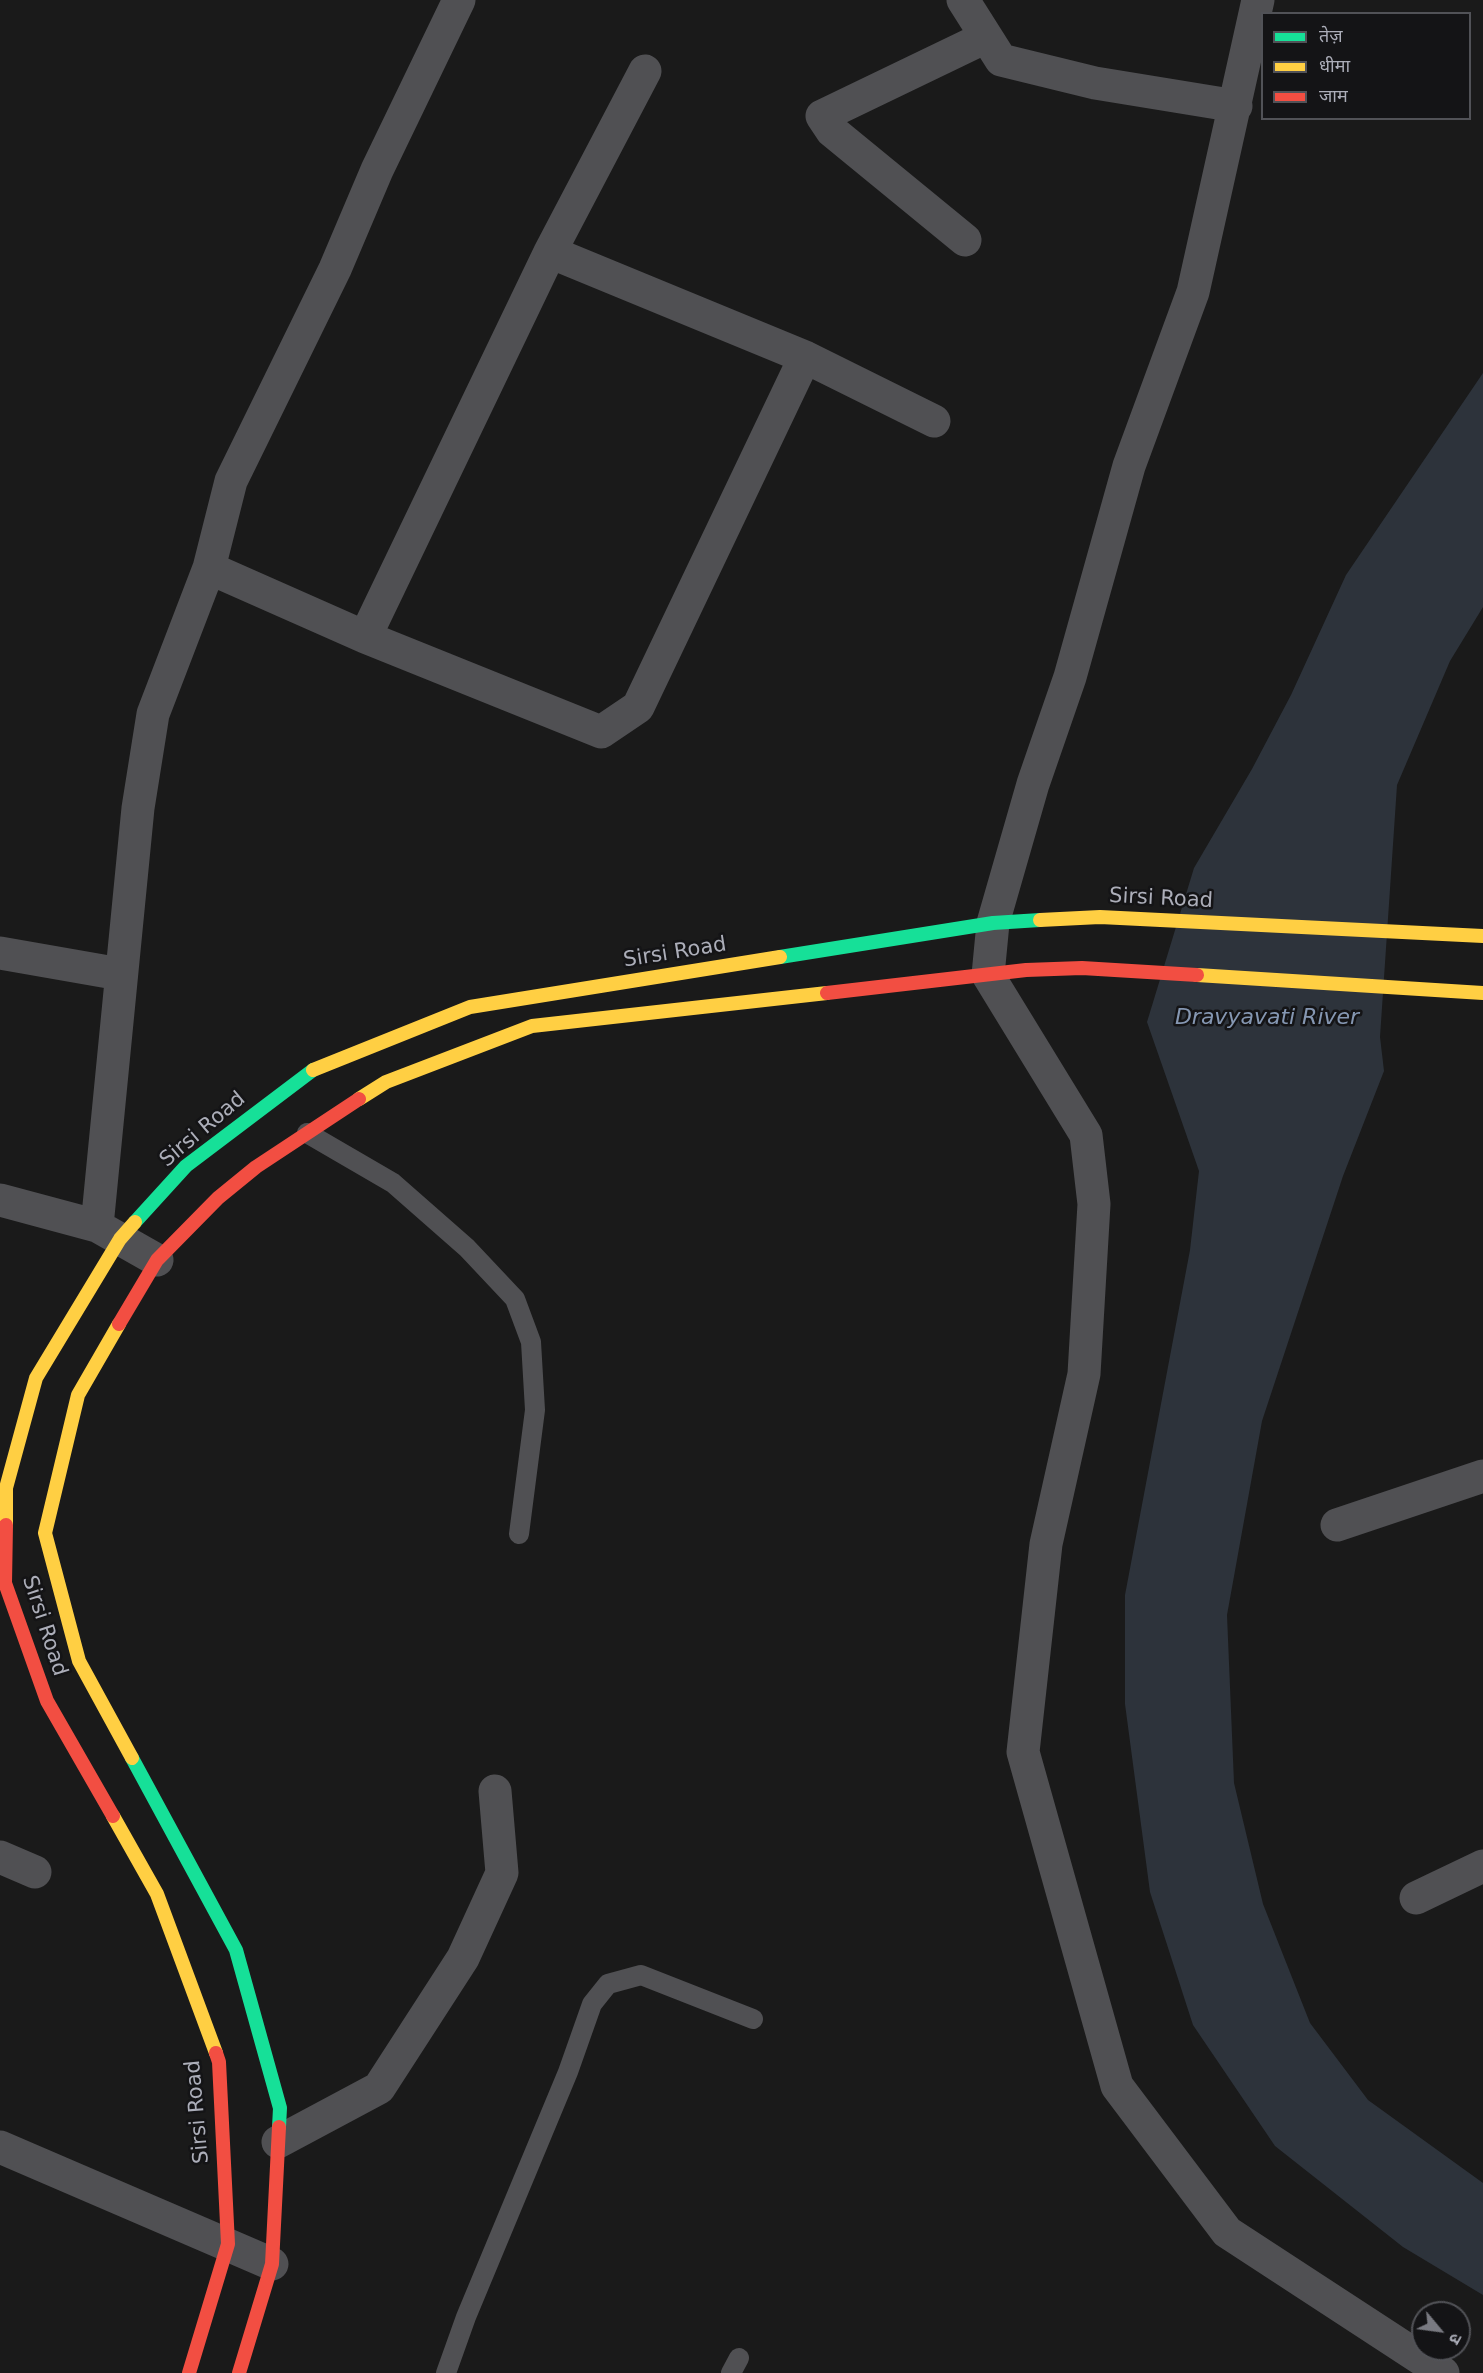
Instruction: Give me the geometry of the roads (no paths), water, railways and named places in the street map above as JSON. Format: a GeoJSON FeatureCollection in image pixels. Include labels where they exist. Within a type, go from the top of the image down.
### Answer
{"type":"FeatureCollection","features":[{"type":"Feature","properties":{"kind":"street"},"geometry":{"type":"LineString","coordinates":[[108,1232],[120,974],[138,808],[153,714],[208,568],[231,481],[335,269],[377,170],[459,0]]}},
{"type":"Feature","properties":{"kind":"street"},"geometry":{"type":"LineString","coordinates":[[963,0],[1001,60],[1095,83],[1236,106]]}},
{"type":"Feature","properties":{"kind":"street"},"geometry":{"type":"LineString","coordinates":[[1259,13],[1193,292],[1129,466],[1070,676],[1033,784],[993,923],[988,975],[1086,1135],[1094,1203],[1084,1374],[1046,1544],[1023,1752],[1117,2086],[1227,2232],[1443,2373]]}},
{"type":"Feature","properties":{"kind":"street"},"geometry":{"type":"LineString","coordinates":[[966,240],[832,131],[822,116],[986,37]]}},
{"type":"Feature","properties":{"kind":"street"},"geometry":{"type":"LineString","coordinates":[[365,638],[550,252],[645,71]]}},
{"type":"Feature","properties":{"kind":"street"},"geometry":{"type":"LineString","coordinates":[[550,252],[805,357],[934,421]]}},
{"type":"Feature","properties":{"kind":"street"},"geometry":{"type":"LineString","coordinates":[[208,568],[365,638],[601,732],[638,707],[805,357]]}},
{"type":"Feature","properties":{"kind":"street","name":"Sirsi Road"},"geometry":{"type":"LineString","coordinates":[[189,2373],[228,2244],[219,2062],[157,1894],[47,1701],[5,1582],[6,1488],[36,1378],[108,1232],[186,1166],[311,1071],[470,1007],[993,923],[1100,917],[1483,936]]}},
{"type":"Feature","properties":{"kind":"street"},"geometry":{"type":"LineString","coordinates":[[0,952],[120,974]]}},
{"type":"Feature","properties":{"kind":"street","name":"Sirsi Road"},"geometry":{"type":"LineString","coordinates":[[240,2373],[272,2264],[280,2108],[236,1950],[79,1661],[45,1533],[78,1395],[157,1260],[218,1198],[256,1167],[386,1082],[532,1026],[1026,970],[1082,968],[1480,993]]}},
{"type":"Feature","properties":{"kind":"street"},"geometry":{"type":"LineString","coordinates":[[0,1200],[108,1232],[157,1260]]}},
{"type":"Feature","properties":{"kind":"street"},"geometry":{"type":"LineString","coordinates":[[1336,1525],[1483,1476]]}},
{"type":"Feature","properties":{"kind":"street"},"geometry":{"type":"LineString","coordinates":[[278,2142],[379,2088],[463,1958],[502,1873],[495,1791]]}},
{"type":"Feature","properties":{"kind":"street"},"geometry":{"type":"LineString","coordinates":[[0,1857],[35,1872]]}},
{"type":"Feature","properties":{"kind":"street"},"geometry":{"type":"LineString","coordinates":[[1416,1898],[1483,1866]]}},
{"type":"Feature","properties":{"kind":"street"},"geometry":{"type":"LineString","coordinates":[[0,2147],[272,2264]]}},
{"type":"Feature","properties":{"kind":"lane"},"geometry":{"type":"LineString","coordinates":[[307,1133],[393,1184],[467,1248],[515,1299],[531,1342],[535,1410],[519,1534]]}},
{"type":"Feature","properties":{"kind":"lane"},"geometry":{"type":"LineString","coordinates":[[446,2373],[466,2317],[568,2072],[592,2004],[608,1984],[641,1975],[753,2019]]}},
{"type":"Feature","properties":{"kind":"water","name":"Dravyavati River"},"geometry":{"type":"Polygon","coordinates":[[[1483,373],[1483,607],[1450,661],[1397,785],[1380,1037],[1384,1071],[1343,1176],[1262,1421],[1227,1615],[1234,1783],[1263,1904],[1310,2023],[1368,2100],[1483,2183],[1483,2295],[1403,2247],[1275,2146],[1193,2025],[1150,1892],[1125,1704],[1125,1595],[1190,1250],[1199,1171],[1147,1022],[1194,868],[1252,769],[1291,695],[1346,575],[1483,373]]]}}]}
